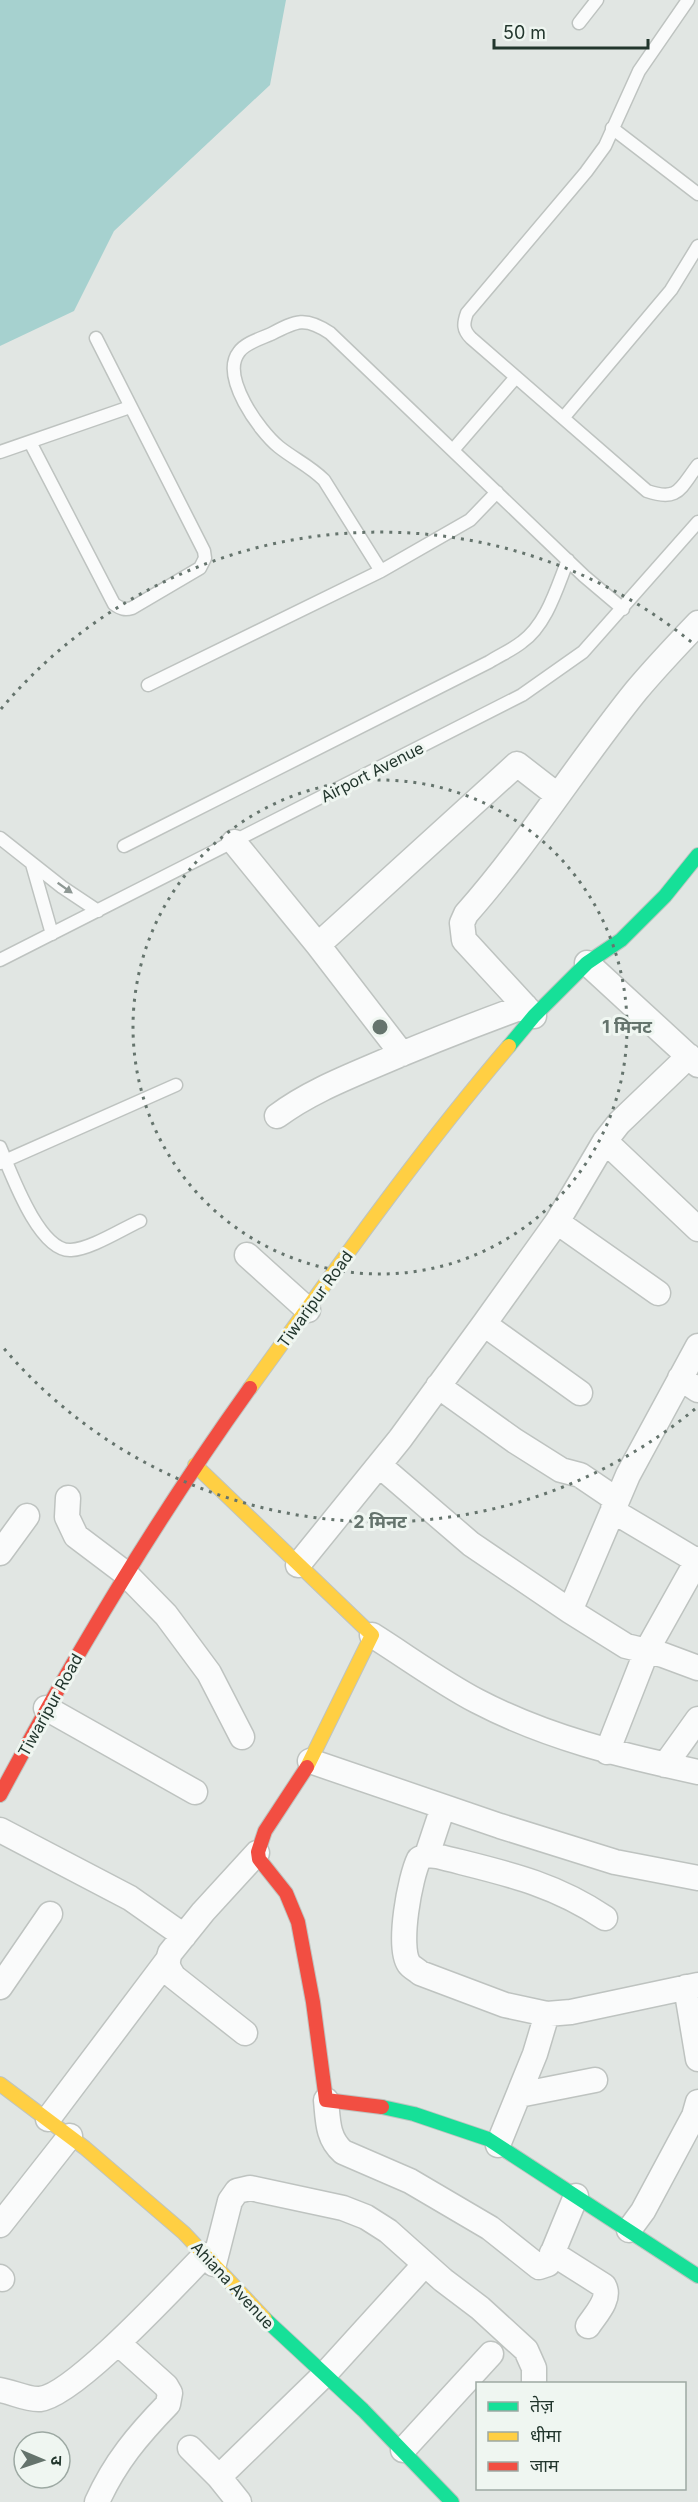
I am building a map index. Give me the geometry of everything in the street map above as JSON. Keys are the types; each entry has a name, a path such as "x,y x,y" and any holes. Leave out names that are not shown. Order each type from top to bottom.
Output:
{"street":[{"path":"277,1116 292,1105 332,1085 402,1054 530,1011 464,940 462,923 466,914 513,860 557,795 637,691 698,622"},
{"path":"318,945 517,764 557,795"},
{"path":"234,842 318,945 402,1054"},
{"name":"Tiwaripur Road","path":"0,1796 8,1759 46,1708 125,1573 195,1465 393,1190 530,1011 587,963 621,940 665,896 698,855"},
{"path":"298,1565 379,1465 484,1324 557,1221 619,1123 693,1060 587,963"},
{"path":"606,1141 698,1229"},
{"path":"557,1221 658,1293"},
{"path":"247,1256 308,1310"},
{"path":"484,1324 580,1393"},
{"path":"570,1611 628,1476 689,1384 698,1346"},
{"path":"438,1386 515,1441 565,1472 580,1475 614,1498 613,1511"},
{"path":"195,1465 372,1635 475,1700 530,1725 607,1752 698,1772"},
{"path":"379,1465 471,1544 570,1611 626,1646 647,1650 698,1668"},
{"path":"68,1498 67,1517 76,1536 125,1573 166,1615 189,1643 209,1673 242,1737"},
{"path":"607,1752 647,1650 698,1560 613,1511"},
{"path":"0,1553 27,1516"},
{"path":"372,1635 300,1783 258,1846 257,1853 292,1904 298,1922 313,2002 329,2133 335,2145 343,2152 410,2181 490,2228 539,2266 548,2264 576,2196"},
{"path":"46,1708 195,1792"},
{"path":"664,1765 698,1719"},
{"path":"310,1761 443,1807 615,1862 698,1878"},
{"path":"427,1855 443,1807"},
{"path":"0,1830 130,1898 184,1936"},
{"path":"48,2120 167,1961 170,1953 257,1853"},
{"path":"605,1918 564,1893 526,1879 427,1855 419,1859 415,1868 406,1903 408,1964 420,1973 505,2005 547,2014 571,2012 692,1986 698,2060"},
{"path":"0,1988 50,1914"},
{"path":"167,1961 168,1968 174,1977 245,2033"},
{"path":"498,2145 535,2054 547,2014"},
{"path":"519,2095 595,2080"},
{"name":"Ahiana Avenue","path":"0,2084 70,2136 184,2233 279,2333 325,2373 403,2450 443,2500"},
{"path":"326,2100 379,2106 414,2114 488,2139 698,2276"},
{"path":"629,2230 643,2211 677,2148 694,2116 698,2102"},
{"path":"0,2225 70,2136"},
{"path":"0,2390 32,2398 49,2397 64,2388 118,2343 209,2260 230,2201 237,2191 250,2188 343,2208 366,2217 388,2231 526,2350 534,2368 534,2381"},
{"path":"552,2253 603,2286 606,2291 606,2298 588,2326"},
{"path":"219,2476 325,2373 425,2264"},
{"path":"97,2502 104,2486 132,2442 168,2404 170,2398 166,2386 118,2343"},
{"path":"403,2450 491,2354"},
{"path":"190,2448 219,2476 239,2502"}],"lane":[{"path":"579,23 597,0"},
{"path":"688,0 639,71 605,146 586,172 467,313 464,323 465,332 647,491 660,495 672,495 681,490 698,465"},
{"path":"612,128 698,194"},
{"path":"564,417 671,290 698,246"},
{"path":"381,571 324,480 311,468 279,448 254,420 236,382 233,368 240,349 295,321 309,321 330,333 568,560 623,609"},
{"path":"30,442 114,604 125,610 132,608 200,568 205,558 204,551 96,338"},
{"path":"453,450 516,376"},
{"path":"0,452 130,408"},
{"path":"148,685 381,571 470,520 497,492"},
{"name":"Airport Avenue","path":"0,960 522,696 583,652 698,522"},
{"path":"124,846 489,662 523,642 549,606 568,560"},
{"path":"0,838 98,912"},
{"path":"32,864 52,934"},
{"path":"3,1161 176,1085"},
{"path":"0,1147 3,1161 37,1227 49,1241 62,1250 73,1251 140,1221"}],"water":[{"path":"0,0 286,0 270,85 114,231 74,311 0,346"}],"traffic: fast":[{"path":"509,1046 534,1016 587,963 621,940 665,896 698,855"},
{"path":"382,2107 414,2114 488,2139 698,2276"},
{"path":"265,2319 363,2410 452,2502"}],"traffic: slow":[{"path":"250,1388 408,1172 509,1046"},
{"path":"195,1465 372,1635 307,1767"},
{"path":"0,2084 85,2148 184,2233 265,2319"}],"traffic: jam":[{"path":"0,1795 118,1587 182,1487 250,1388"},
{"path":"307,1767 265,1831 258,1852 259,1859 286,1893 298,1922 313,2002 326,2100 382,2107"}]}
